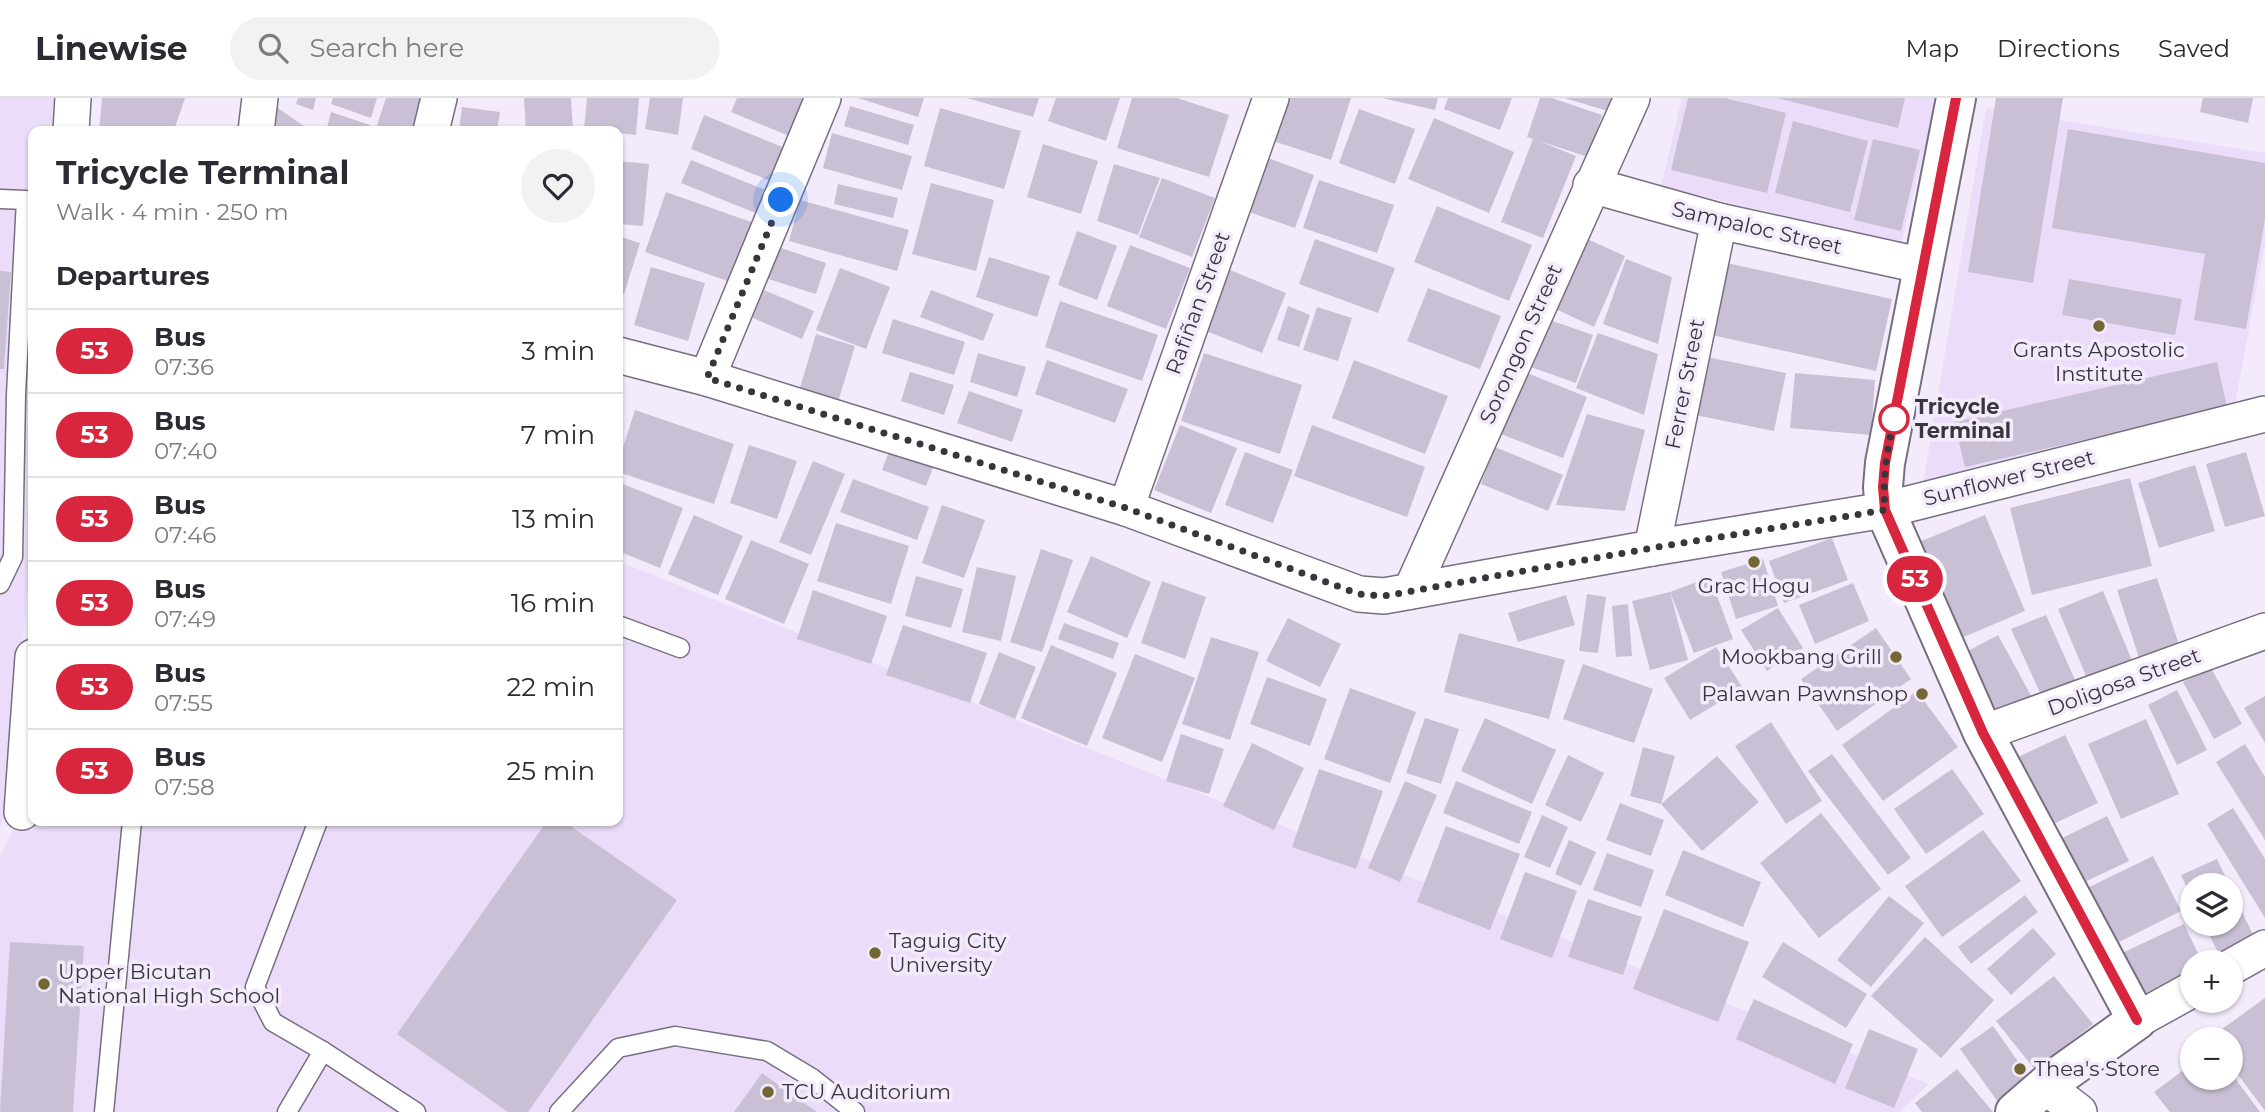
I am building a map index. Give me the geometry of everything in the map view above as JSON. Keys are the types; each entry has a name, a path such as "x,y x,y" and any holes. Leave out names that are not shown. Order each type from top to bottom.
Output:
{"street":[{"path":"71,126 74,98"},
{"path":"257,126 260,98"},
{"path":"432,126 439,98"},
{"path":"707,378 823,98"},
{"name":"Rafiñan Street","path":"1126,508 1271,98"},
{"name":"Sorongon Street","path":"1411,591 1632,98"},
{"path":"1956,98 1885,463 1885,510 1983,733 2137,1020"},
{"name":"Sampaloc Street","path":"1591,185 1719,221 1924,266"},
{"name":"Ferrer Street","path":"1652,548 1719,221"},
{"name":"Sunflower Street","path":"623,356 707,378 1126,508 1359,594 1384,596 1885,510 2265,414"},
{"name":"Doligosa Street","path":"1983,733 2265,631"},
{"path":"22,812 28,727"},
{"path":"2243,960 2265,948"},
{"path":"2015,1112 2045,1086 2137,1020 2180,996"},
{"path":"2045,1086 2079,1112"}],"lane":[{"path":"0,199 26,200 8,394 13,557 0,584"},
{"path":"623,627 680,648"},
{"path":"104,1112 132,826"},
{"path":"316,826 256,987 273,1022 416,1112"},
{"path":"559,1112 618,1048 675,1036 767,1051 812,1078 855,1112"},
{"path":"287,1112 323,1051"}],"shaded area":[{"path":"0,98 66,98 64,126 28,126 28,586 7,812 0,826"},
{"path":"1682,98 1937,98 1901,244 1661,186"},
{"name":"Grants Apostolic Institute","path":"1986,108 2265,153 2265,243 2234,410 1923,484"},
{"name":"Taguig City University","path":"623,563 1929,1084 1899,1112 0,1112 0,856 22,812 28,817 28,826 623,826"}],"building":[{"path":"102,98 185,98 175,126 99,126"},
{"path":"298,98 316,98 313,110 296,104"},
{"path":"333,98 377,98 371,118 331,104"},
{"path":"386,98 445,98 437,126 377,126"},
{"path":"524,98 571,98 573,126 526,126"},
{"path":"587,98 639,98 636,135 623,134 623,126 584,126"},
{"path":"650,98 683,98 678,135 645,129"},
{"path":"737,98 805,98 789,136 731,112"},
{"path":"858,98 924,98 918,117"},
{"path":"967,98 1039,98 1033,117"},
{"path":"1056,98 1120,98 1106,141 1048,121"},
{"path":"1132,98 1177,98 1229,115 1209,177 1117,148"},
{"path":"1284,98 1351,98 1331,160 1270,140"},
{"path":"1382,98 1438,98 1435,110"},
{"path":"1448,98 1512,98 1500,130 1444,109"},
{"path":"1540,98 1552,98 1602,115 1588,157 1539,141 1576,156 1543,238 1501,222 1533,139 1527,137"},
{"path":"1564,98 1619,98 1615,113"},
{"path":"1688,98 1725,98 1786,113 1767,193 1671,170"},
{"path":"1777,98 1905,98 1898,128"},
{"path":"1996,98 2063,98 2033,283 1968,272"},
{"path":"2203,98 2253,98 2248,123 2200,112"},
{"path":"275,106 304,126 271,126"},
{"path":"850,106 914,125 908,145 844,126"},
{"path":"462,107 500,112 498,126 460,126"},
{"path":"940,108 1021,131 1004,189 924,166"},
{"path":"1359,109 1415,129 1395,184 1339,163"},
{"path":"331,112 370,125 370,126 327,126"},
{"path":"704,115 785,148 771,181 691,149"},
{"path":"1434,118 1514,152 1489,213 1408,179"},
{"path":"1793,121 1868,141 1850,212 1775,193"},
{"path":"2068,129 2265,163 2265,220 2246,329 2194,320 2205,254 2052,228"},
{"path":"832,133 912,156 902,190 823,168"},
{"path":"1873,139 1920,150 1901,231 1854,220"},
{"path":"1043,144 1098,161 1081,214 1027,197"},
{"path":"1265,157 1314,175 1295,228 1246,211"},
{"path":"691,160 768,191 758,214 681,183"},
{"path":"623,161 649,164 643,226 623,224"},
{"path":"1114,164 1160,178 1138,235 1097,221"},
{"path":"1162,178 1215,198 1192,257 1139,237"},
{"path":"1319,180 1394,205 1377,253 1303,228"},
{"path":"931,183 994,200 976,271 912,254"},
{"path":"838,184 898,198 893,218 834,204"},
{"path":"666,192 754,223 733,283 645,252"},
{"path":"800,200 909,230 897,271 789,241"},
{"path":"1437,206 1532,245 1509,301 1414,262"},
{"path":"1077,231 1117,246 1097,300 1058,285"},
{"path":"1576,234 1625,256 1594,327 1545,304"},
{"path":"623,238 640,243 623,294"},
{"path":"1315,239 1395,268 1378,313 1299,284"},
{"path":"1130,245 1190,268 1166,329 1107,306"},
{"path":"775,246 826,263 816,294 765,278"},
{"path":"989,257 1050,276 1037,317 976,297"},
{"path":"1626,259 1672,277 1658,344 1603,324"},
{"path":"1722,262 1892,299 1876,371 1707,334"},
{"path":"651,267 705,283 688,341 634,325"},
{"path":"840,268 890,287 866,349 816,330"},
{"path":"1230,270 1286,293 1262,353 1206,331"},
{"path":"0,271 11,272 4,369 0,369"},
{"path":"2069,279 2182,299 2175,335 2062,315"},
{"path":"759,288 814,311 802,339 748,316"},
{"path":"1428,288 1501,316 1480,369 1407,341"},
{"path":"931,290 994,314 983,341 920,317"},
{"path":"1060,301 1158,335 1142,381 1045,347"},
{"path":"1288,306 1310,315 1299,347 1277,340"},
{"path":"1317,307 1352,318 1338,361 1303,350"},
{"path":"1541,317 1593,335 1576,383 1525,365"},
{"path":"893,319 965,342 954,375 882,353"},
{"path":"1598,333 1658,354 1644,415 1576,388"},
{"path":"816,334 855,346 838,402 799,391"},
{"path":"978,353 1026,367 1017,397 970,382"},
{"path":"1204,353 1302,385 1280,454 1181,421"},
{"path":"1702,356 1786,373 1774,431 1690,414"},
{"path":"1047,360 1128,389 1115,423 1035,394"},
{"path":"1354,360 1448,396 1425,454 1332,418"},
{"path":"2217,362 2227,407 1965,467 1954,422"},
{"path":"1522,371 1587,397 1563,458 1498,433"},
{"path":"910,372 954,385 944,415 901,401"},
{"path":"1795,373 1875,380 1871,435 1790,428"},
{"path":"969,391 1023,410 1012,442 957,423"},
{"path":"635,410 734,444 714,504 623,474 623,447"},
{"path":"1587,414 1645,430 1625,511 1556,505"},
{"path":"1180,425 1237,448 1211,513 1154,490"},
{"path":"1312,425 1425,467 1407,517 1294,476"},
{"path":"893,441 937,457 926,486 882,470"},
{"path":"749,445 797,461 777,519 730,503"},
{"path":"1495,447 1563,475 1548,511 1481,484"},
{"path":"1245,452 1293,470 1273,523 1225,505"},
{"path":"2246,452 2265,516 2225,527 2206,464"},
{"path":"813,461 845,474 811,555 779,542"},
{"path":"2195,465 2215,531 2159,548 2138,483"},
{"path":"2130,478 2152,566 2032,595 2010,508"},
{"path":"853,479 929,507 917,540 840,512"},
{"path":"623,484 683,508 660,568 623,553"},
{"path":"942,505 985,520 964,578 922,563"},
{"path":"694,515 743,536 718,595 668,574"},
{"path":"1985,515 2025,611 1947,644 1907,547"},
{"path":"836,523 909,546 891,604 817,581"},
{"path":"1832,538 1848,580 1784,603 1769,561"},
{"path":"751,540 809,564 784,624 725,599"},
{"path":"1041,549 1073,560 1042,652 1010,642"},
{"path":"1091,556 1151,582 1127,638 1067,612"},
{"path":"1763,559 1778,606 1736,619 1721,572"},
{"path":"977,567 1016,576 1001,641 962,632"},
{"path":"916,576 963,589 951,628 905,616"},
{"path":"1710,577 1733,639 1694,653 1670,592"},
{"path":"2157,578 2182,654 2142,667 2117,590"},
{"path":"1162,581 1206,597 1185,659 1141,643"},
{"path":"1853,583 1869,621 1815,644 1799,605"},
{"path":"813,590 887,616 871,664 797,639"},
{"path":"2103,591 2136,670 2091,688 2058,609"},
{"path":"1670,592 1688,660 1650,670 1632,601"},
{"path":"1587,594 1606,597 1598,653 1579,651"},
{"path":"1566,595 1575,625 1518,642 1508,613"},
{"path":"1628,604 1632,656 1616,657 1612,606"},
{"path":"1778,608 1803,648 1767,671 1741,630"},
{"path":"2046,615 2076,682 2042,697 2011,629"},
{"path":"1288,618 1341,644 1320,687 1266,661"},
{"path":"1064,623 1119,643 1113,659 1058,639"},
{"path":"903,625 987,653 970,703 886,675"},
{"path":"1876,628 1911,679 1837,731 1801,679"},
{"path":"1459,633 1565,660 1549,719 1444,692"},
{"path":"1998,635 2034,701 1989,725 1953,659"},
{"path":"1211,637 1259,652 1230,740 1182,724"},
{"path":"1051,645 1117,673 1087,746 1021,718"},
{"path":"1716,647 1743,688 1690,720 1664,678"},
{"path":"999,652 1036,667 1015,719 979,704"},
{"path":"1135,654 1195,678 1162,762 1102,738"},
{"path":"1583,664 1653,689 1634,743 1563,719"},
{"path":"2211,668 2242,724 2214,739 2183,682"},
{"path":"1267,677 1327,699 1310,746 1250,724"},
{"path":"1350,688 1416,712 1390,783 1324,759"},
{"path":"2177,690 2207,750 2177,765 2148,705"},
{"path":"1917,691 1958,747 1883,801 1842,745"},
{"path":"2265,696 2265,743 2244,708"},
{"path":"1425,718 1459,729 1441,784 1406,773"},
{"path":"1485,718 1556,750 1532,804 1461,771"},
{"path":"2146,719 2179,794 2121,819 2088,744"},
{"path":"1771,722 1822,801 1786,824 1735,746"},
{"path":"1181,734 1224,749 1209,794 1166,781"},
{"path":"2065,735 2098,803 2047,827 2014,759"},
{"path":"1252,743 1304,768 1274,830 1223,806"},
{"path":"2245,744 2265,777 2265,840 2216,762"},
{"path":"1643,747 1675,756 1661,804 1630,796"},
{"path":"1832,754 1911,858 1888,875 1808,771"},
{"path":"1568,755 1604,773 1581,822 1545,805"},
{"path":"1717,756 1759,802 1702,851 1661,804"},
{"path":"1319,769 1383,791 1356,869 1292,847"},
{"path":"1952,769 1984,814 1926,854 1894,809"},
{"path":"1405,781 1437,795 1400,882 1368,868"},
{"path":"1456,781 1532,812 1519,844 1443,813"},
{"path":"1620,803 1664,820 1651,856 1606,840"},
{"path":"2233,808 2265,859 2265,918 2243,882 2243,873 2237,873 2207,824"},
{"path":"1821,813 1881,889 1819,938 1760,863"},
{"path":"1542,815 1568,827 1550,868 1524,857"},
{"path":"2107,816 2129,861 2074,887 2052,843"},
{"path":"543,826 570,826 677,900 528,1112 508,1112 397,1034"},
{"path":"1446,826 1520,854 1490,930 1417,902"},
{"path":"1983,830 2021,881 1942,937 1905,886"},
{"path":"1569,840 1596,852 1581,886 1555,874"},
{"path":"1683,850 1761,882 1743,927 1665,895"},
{"path":"1607,853 1654,870 1641,907 1593,890"},
{"path":"2153,856 2180,912 2105,949 2077,893"},
{"path":"2217,859 2224,873 2186,873"},
{"path":"1525,872 1577,891 1552,958 1500,939"},
{"path":"2025,895 2038,912 1971,964 1958,947"},
{"path":"1889,896 1924,923 1871,987 1837,960"},
{"path":"1588,899 1642,917 1623,975 1568,957"},
{"path":"1664,909 1749,942 1718,1022 1633,989"},
{"path":"2243,914 2257,943 2243,950 2217,950 2210,936 2243,936"},
{"path":"2180,926 2180,936 2190,936 2196,950 2180,950 2180,996 2137,1017 2109,959"},
{"path":"2033,928 2056,954 2011,995 1987,969"},
{"path":"1925,937 1994,1000 1941,1058 1871,996"},
{"path":"10,942 84,946 73,1112 0,1112"},
{"path":"1783,942 1867,994 1846,1028 1762,977"},
{"path":"2054,976 2093,1024 2035,1070 1996,1021"},
{"path":"2265,998 2265,1111 2243,1081 2243,1027 2225,1027"},
{"path":"1754,999 1853,1044 1835,1084 1736,1039"},
{"path":"1993,1026 2031,1080 1998,1102 1960,1049"},
{"path":"1869,1029 1918,1049 1894,1108 1845,1088"},
{"path":"1957,1069 1993,1112 1922,1112 1915,1103"},
{"name":"TCU Auditorium","path":"762,1073 817,1112 734,1112"},
{"path":"2180,1073 2180,1090 2243,1089 2260,1112 2170,1112 2154,1092"}],"bus line":[{"name":"53","path":"1956,98 1885,463 1885,510 1983,733 2137,1020"}],"place":[{"name":"Grants Apostolic Institute","path":"2099,326"},
{"name":"Tricycle Terminal","path":"1894,419"},
{"name":"Grac Hogu","path":"1754,562"},
{"name":"Mookbang Grill","path":"1896,657"},
{"name":"Palawan Pawnshop","path":"1922,694"},
{"name":"Taguig City University","path":"875,953"},
{"name":"Upper Bicutan National High School","path":"44,984"},
{"name":"Thea's Store","path":"2020,1069"},
{"name":"TCU Auditorium","path":"768,1092"}],"route":[{"path":"781,200 707,378 1126,508 1359,594 1384,596 1885,510 1885,463 1895,414 1894,419"}]}
